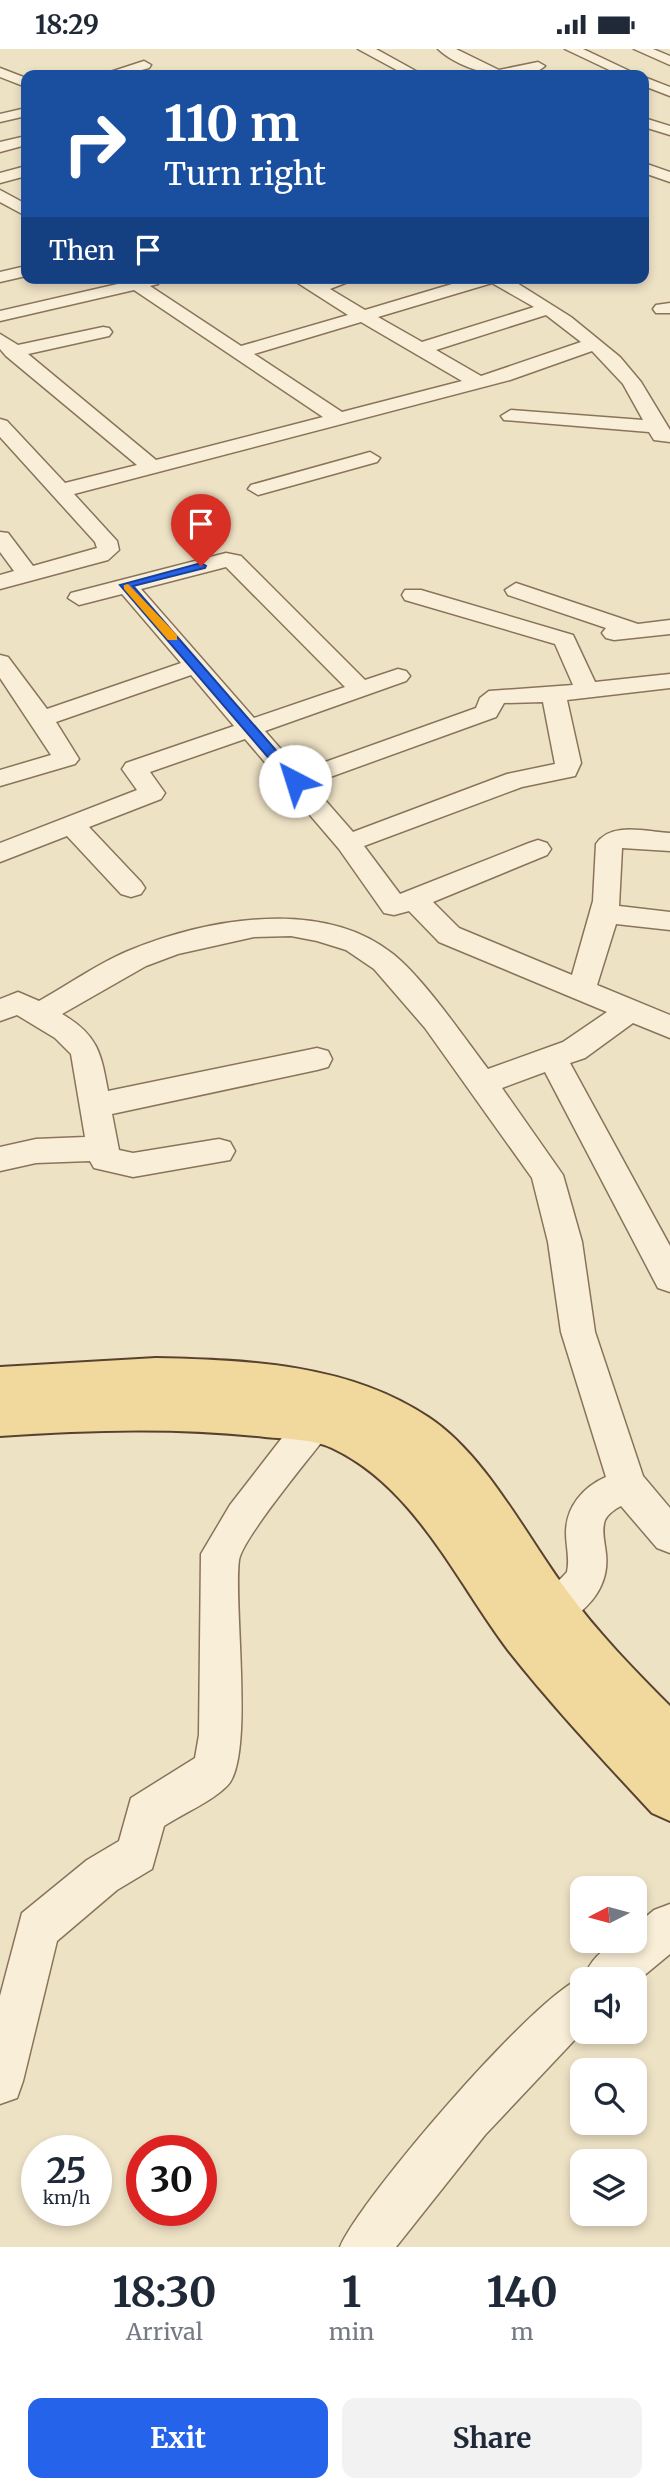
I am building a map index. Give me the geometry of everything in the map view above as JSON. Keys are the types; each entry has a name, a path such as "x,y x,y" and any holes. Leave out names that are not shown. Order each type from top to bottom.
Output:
{"main road":[{"path":"3,1388 121,1378 203,1379 321,1389 358,1400 387,1413 436,1450 552,1610 670,1742"},
{"path":"3,1388 69,1412 167,1411 235,1414 315,1423 370,1445 398,1467 420,1491 526,1634 670,1795"}],"street":[{"path":"365,49 406,70"},
{"path":"445,49 487,70"},
{"path":"572,49 620,70"},
{"path":"641,49 670,61"},
{"path":"126,70 144,65"},
{"path":"520,70 538,66"},
{"path":"0,72 21,82"},
{"path":"649,83 670,92"},
{"path":"0,90 21,85"},
{"path":"0,118 21,115"},
{"path":"649,124 670,131"},
{"path":"0,147 21,142"},
{"path":"649,170 670,177"},
{"path":"0,177 21,172"},
{"path":"0,195 21,206"},
{"path":"0,277 21,272"},
{"path":"0,316 121,284"},
{"path":"137,284 336,417"},
{"path":"308,284 478,382"},
{"path":"315,288 329,284"},
{"path":"240,352 472,284"},
{"path":"503,284 547,309 593,344 626,375 663,432"},
{"path":"419,349 547,309"},
{"path":"8,353 103,332"},
{"path":"60,491 478,382 593,344"},
{"path":"8,353 151,466"},
{"path":"511,417 663,432"},
{"path":"0,425 106,541 108,550 100,555 0,583"},
{"path":"276,433 320,472"},
{"path":"258,489 370,458"},
{"path":"0,538 28,574"},
{"path":"79,598 226,559 233,561 361,689"},
{"path":"126,585 198,665 348,843 394,905 538,849"},
{"path":"516,590 634,630"},
{"path":"414,595 565,640 670,627"},
{"path":"565,640 587,691"},
{"path":"0,662 42,719 66,759 0,778"},
{"path":"42,719 198,665"},
{"path":"0,853 152,793 135,769 398,677"},
{"path":"295,781 487,712 489,703 498,696 554,694 670,681"},
{"path":"348,843 516,780 566,770 568,763 554,694"},
{"path":"72,825 131,888"},
{"path":"580,991 602,931 611,840 670,842"},
{"path":"414,899 449,935 628,1012 670,1027"},
{"path":"605,914 670,921"},
{"path":"13,1006 173,946 254,928 291,927 356,943 384,962 435,1021 547,1175 565,1242 578,1332 627,1485 670,1536"},
{"path":"13,1006 79,1041 86,1053 105,1159 133,1165 219,1151"},
{"path":"482,1083 574,1050 628,1012"},
{"path":"94,1106 317,1059"},
{"path":"553,1059 670,1278"},
{"path":"0,1159 50,1149 101,1148"},
{"path":"0,2081 11,2046 38,1929 102,1875 137,1854 146,1813 214,1769 220,1735 220,1554 243,1517 315,1423"},
{"path":"552,1610 579,1593 585,1583 589,1512 602,1497 627,1485"},
{"path":"620,1967 670,1927"},
{"path":"365,2247 481,2100 532,2045 570,2011"}],"slow traffic":[{"path":"128,587 172,637"}],"route":[{"path":"201,566 126,585 198,665 295,781"}]}
